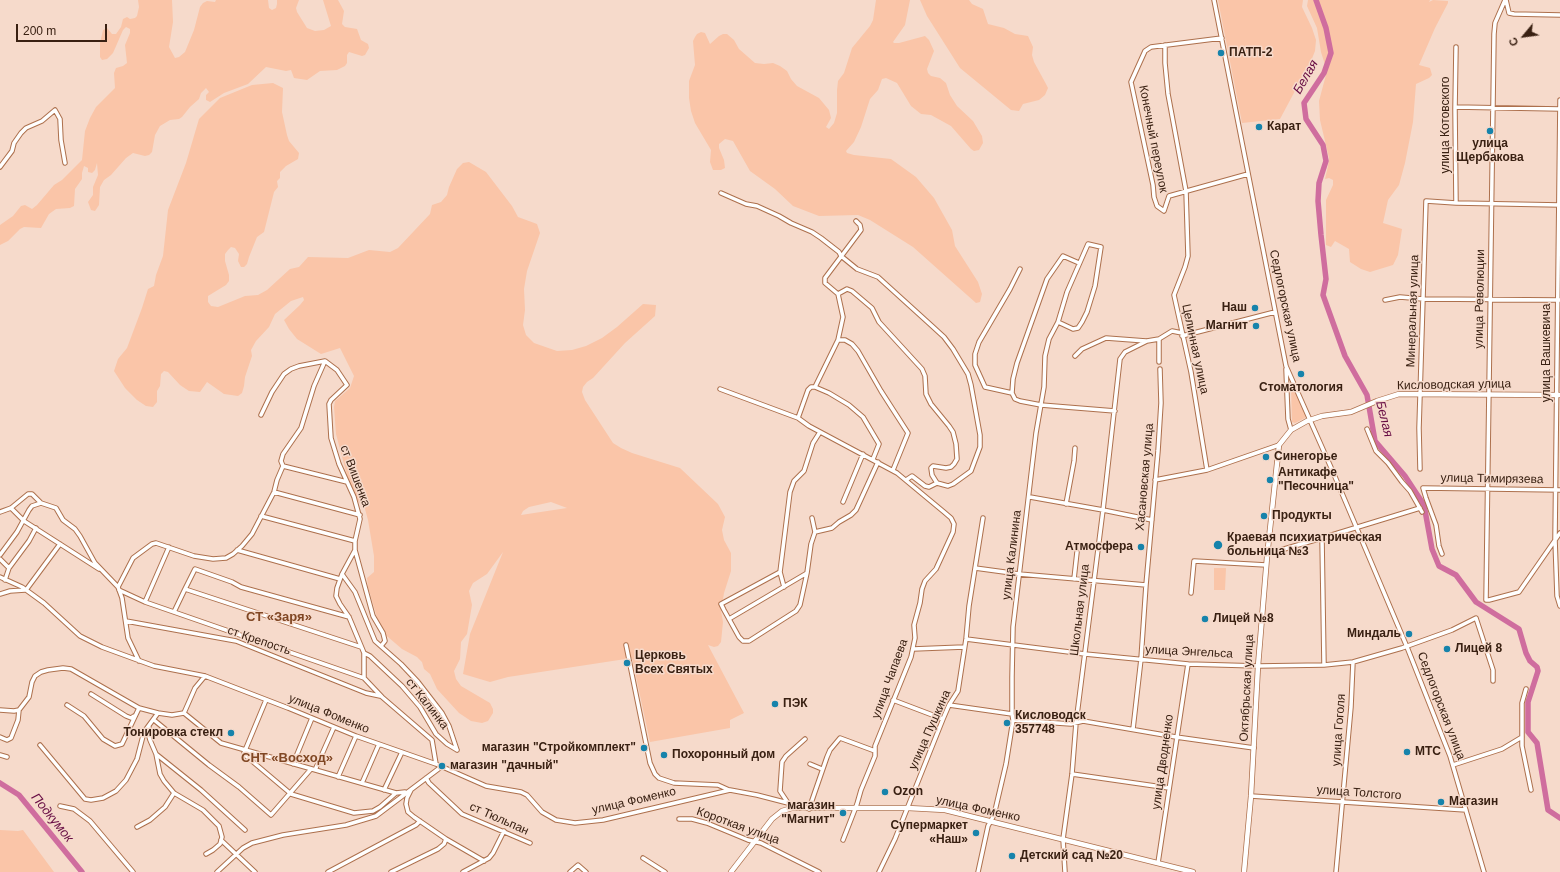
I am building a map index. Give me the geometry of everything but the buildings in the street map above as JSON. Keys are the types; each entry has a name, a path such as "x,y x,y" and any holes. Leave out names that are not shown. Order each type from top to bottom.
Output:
{"main road":[{"name":"Кисловодская улица","path":"1291,430 1310,419 1351,412 1399,394 1558,395"},
{"path":"1279,445 1291,430"},
{"name":"Октябрьская улица","path":"1244,872 1251,796 1258,666 1266,565 1279,445"},
{"path":"732,872 776,815 782,811 792,808"},
{"name":"улица Фоменко","path":"792,808 908,808 945,810 1158,863 1175,870 1193,872"}],"street":[{"name":"Седлогорская улица","path":"1214,0 1286,366 1407,646 1453,765 1484,872"},
{"path":"1506,0 1509,13 1560,15"},
{"name":"улица Революции","path":"1506,0 1495,23 1491,299 1488,394 1486,600 1519,592 1556,539"},
{"name":"Конечный переулок","path":"1222,38 1151,47 1145,51 1131,82 1155,203 1164,211 1169,196 1248,174"},
{"name":"Целинная улица","path":"1165,45 1168,94 1186,191 1188,256 1174,295 1191,372 1207,470"},
{"name":"улица Котовского","path":"1456,47 1456,203"},
{"name":"улица Вашкевича","path":"1560,100 1558,490 1556,539 1557,596 1560,606"},
{"path":"1455,107 1560,109"},
{"path":"0,167 12,151 14,143 21,133 26,128 42,121 55,110 60,119 64,164"},
{"path":"721,193 746,204 757,206 812,232 839,252 841,256 856,269 878,277 944,337 953,349 968,374 971,384 980,435 980,447 971,471 953,484 948,486 937,483 929,487 925,486 912,476 906,480"},
{"name":"Минеральная улица","path":"1420,469 1419,428 1426,201 1456,203"},
{"path":"1456,203 1560,205"},
{"path":"815,387 838,340 843,317 838,294 825,283 824,280 861,230 860,225 856,221"},
{"name":"улица Калинина","path":"978,872 988,826 994,814 1006,764 1013,720 1012,645 1019,574 1044,387 1045,356 1049,339 1058,322 1067,292 1088,244 1101,247 1096,280 1087,312 1078,328 1073,329 1058,322"},
{"path":"1079,263 1062,256 1047,279 1017,363 1013,379 1012,393 1015,399 1041,405 1115,410"},
{"path":"1012,393 985,387 975,365 976,349 1020,269"},
{"path":"838,294 847,289 852,291 872,308 879,322 922,369 925,376 926,394 931,404 953,432 956,444 957,459 951,467 946,468 933,466 931,468 930,471 937,483"},
{"path":"1385,300 1400,298 1559,300"},
{"path":"1076,356 1082,349 1106,338 1147,341 1159,339 1172,331 1182,334 1275,312"},
{"path":"1159,339 1159,362"},
{"path":"838,340 845,340 852,344 858,351 908,433 893,470"},
{"name":"Школьная улица","path":"1065,872 1063,839 1072,774 1076,723 1103,510 1120,359 1125,352 1147,341"},
{"path":"261,415 272,392 284,374 299,366 326,361"},
{"path":"139,661 128,638 119,588 133,558 146,547 156,543 194,556 213,559 226,558 237,550 252,534 274,492 283,466 281,460 283,454 301,428 314,386 326,361"},
{"name":"ст Вишенка","path":"326,361 337,370 347,386 331,400 329,404 333,447 360,515 355,541 356,550"},
{"path":"1286,366 1288,419 1291,430"},
{"name":"Хасановская улица","path":"1133,729 1141,660 1161,403 1160,369"},
{"path":"968,374 977,371"},
{"path":"798,418 808,390 811,387 815,387 829,393 849,405 863,417 879,444 873,459"},
{"name":"улица Чапаева","path":"720,388 798,418 820,432 893,470 951,518 954,524 953,532 936,570 925,581 922,589 914,625 915,638 913,649 875,746 875,756 843,840"},
{"path":"1267,554 1421,510 1410,491 1388,463 1376,451 1367,430"},
{"path":"784,587 780,572 792,487 794,481 804,471 813,443 820,432"},
{"path":"1155,480 1207,470 1279,445"},
{"path":"1066,504 1075,448"},
{"path":"843,502 863,454"},
{"path":"816,532 832,528 856,510 878,462"},
{"path":"283,466 347,482"},
{"name":"улица Тимирязева","path":"1442,554 1439,546 1436,525 1423,488 1558,490"},
{"path":"274,492 360,515"},
{"path":"0,512 11,508 28,494 32,494 41,503 56,508 63,520 75,529 95,563 119,588 145,602 364,678 432,740 436,764"},
{"path":"1030,498 1152,520"},
{"path":"0,555 24,521 32,506 41,503"},
{"path":"11,508 24,521 103,572"},
{"path":"261,516 355,541"},
{"path":"780,572 721,604 739,637 743,641 749,640 796,611 800,605 807,573 811,544 816,532 812,518"},
{"name":"улица Пушкина","path":"879,872 908,808 949,705 958,691 966,640 968,606 983,518"},
{"path":"5,580 9,568 28,542 36,528"},
{"path":"1556,539 1560,533"},
{"path":"1322,538 1324,665"},
{"path":"0,594 10,591 26,590 60,544"},
{"path":"145,602 169,548"},
{"path":"237,550 340,579"},
{"path":"342,574 354,592 371,636 381,646 385,641 383,633 373,616 356,550"},
{"path":"356,550 342,574 336,596 350,617 364,653 364,678"},
{"path":"1074,579 1077,552"},
{"path":"0,559 9,568"},
{"path":"1191,593 1194,561 1266,565"},
{"path":"975,568 1019,574 1146,585"},
{"path":"174,612 194,569 232,582 241,587 350,617"},
{"path":"729,618 807,573"},
{"name":"улица Фоменко","path":"0,578 26,590 44,603 80,636 102,647 154,666 205,676 356,736 436,764 486,786 527,795 542,812 556,820 563,822 575,823 603,820 730,790 788,803"},
{"path":"185,589 361,647"},
{"name":"улица Энгельса","path":"966,640 1188,664 1258,666 1324,665 1353,662 1407,646 1452,630 1476,618 1493,670 1493,681"},
{"name":"ст Крепость","path":"126,621 236,641 366,693 382,696"},
{"path":"626,645 650,763 655,774 659,778 674,783 718,785 730,790"},
{"name":"ст Калинка","path":"364,653 370,656 402,686 420,707 436,734 447,744 457,750 449,726 442,714 418,682 381,646"},
{"path":"913,649 964,647"},
{"name":"улица Гоголя","path":"1336,872 1351,707 1353,662"},
{"name":"улица Дводненко","path":"1158,863 1188,664"},
{"path":"0,737 7,740 11,738 18,720 19,710 29,697 32,682 35,676 48,670 63,668 71,669 139,708 172,715 184,713 221,743 396,793 403,793 412,789"},
{"path":"184,713 195,688 205,676"},
{"path":"1526,689 1522,703 1522,746 1530,790"},
{"path":"91,694 126,716 131,718 134,716"},
{"path":"266,700 245,750 246,756 291,794 354,813 373,811 396,793"},
{"path":"893,700 943,719"},
{"path":"949,705 1012,714"},
{"path":"67,706 84,716 103,738 115,746 122,744 139,708"},
{"path":"0,710 19,710"},
{"path":"40,745 85,798 97,799 110,795 126,780 136,759 144,732 150,726 158,713"},
{"path":"293,764 312,718"},
{"path":"154,720 209,765 239,787 271,815 313,770 334,727"},
{"path":"1013,720 1051,723 1076,723 1083,721 1176,737 1254,748"},
{"path":"150,726 148,733 156,754 160,774 164,781 174,793 207,813 219,826 222,837 220,844 206,854"},
{"path":"338,777 356,736"},
{"path":"1453,765 1502,749 1522,737"},
{"path":"809,809 830,750 840,738 875,751"},
{"path":"792,808 780,790 782,762 786,756 805,739"},
{"path":"362,783 379,744"},
{"path":"384,790 402,752"},
{"path":"156,754 201,790 245,830"},
{"path":"0,755 7,757"},
{"path":"810,764 822,769"},
{"path":"217,872 223,870 243,848 260,840 368,820 376,816 441,767"},
{"path":"1072,774 1169,788"},
{"name":"ст Тюльпан","path":"426,778 429,783 460,812 530,843"},
{"path":"412,789 407,798 406,804 408,812 446,839 466,849 484,861"},
{"path":"137,827 150,820 165,807 174,793"},
{"name":"улица Толстого","path":"1251,796 1466,810"},
{"path":"60,806 74,809 90,821 133,872"},
{"name":"Короткая улица","path":"679,820 692,818 755,841 810,870 819,872"},
{"path":"328,872 416,825 420,821"},
{"path":"463,872 484,861 493,853 504,831"},
{"path":"391,872 438,849 444,844 446,839"},
{"path":"221,840 238,854 255,872"},
{"path":"643,858 665,872"},
{"path":"570,872 578,865 586,872"}],"shaded area":[{"path":"138,0 172,0 173,22 169,47 175,58 179,57 185,52 194,30 200,7 207,1 215,2 216,0 268,0 269,8 272,10 276,8 277,0 299,0 296,8 297,12 307,28 315,31 324,30 331,26 323,0 338,0 344,11 342,24 345,27 357,29 361,40 368,44 369,48 365,55 362,56 349,52 345,66 337,70 320,71 307,80 294,78 291,70 286,71 266,67 248,84 224,93 210,102 206,100 206,95 209,92 206,88 201,93 199,99 182,117 179,119 170,120 160,126 155,135 152,152 149,155 145,156 133,153 104,180 100,187 99,205 95,211 91,210 88,202 93,195 93,187 98,175 97,163 95,170 92,173 88,172 88,168 84,166 82,179 75,189 74,206 70,208 56,209 49,214 41,228 24,227 8,241 0,245 0,225 13,216 21,206 25,205 32,209 54,185 62,180 82,160 85,131 90,118 96,107 115,88 114,73 116,68 127,63 125,45 130,29 126,27 123,30 113,53 107,59 102,60 100,57 100,43 103,30 107,28 112,34 116,34 121,27 123,19 127,17 130,19 135,18 139,7"},
{"path":"876,0 910,0 905,25 893,42 899,43 925,36 929,40 934,51 927,69 928,73 931,76 940,78 946,83 950,95 957,106 973,121 982,136 983,143 979,150 974,151 971,149 951,126 931,115 921,114 911,106 897,83 886,78 882,79 878,90 870,99 861,127 854,142 846,151 847,153 854,155 891,159 916,177 934,198 952,230 955,246 978,282 982,294 980,302 976,303 913,247 870,220 858,215 819,216 793,206 775,189 750,171 733,141 725,139 719,144 725,168 721,170 713,170 710,162 711,150 695,123 689,98 689,81 695,65 693,41 697,34 701,32 705,33 710,44 719,36 727,34 734,40 739,49 755,63 773,63 787,71 797,86 819,98 829,110 831,118 826,127 829,129 834,123 837,113 838,81 844,73 852,48 873,20"},
{"path":"920,0 969,0 972,4 983,9 988,24 1004,28 1015,34 1028,36 1033,47 1032,55 1034,62 1048,88 1045,95 1039,100 1023,104 1019,111 1011,110 960,68 927,16"},
{"path":"1218,0 1303,0 1302,7 1316,40 1315,51 1280,119 1242,123"},
{"path":"1308,0 1448,1 1419,65 1430,68 1432,75 1416,84 1413,122 1405,163 1399,185 1388,200 1383,223 1402,229 1398,255 1393,265 1370,272 1361,269 1350,262 1349,249 1335,241 1331,247 1326,245 1326,200 1333,185 1333,180 1329,178 1325,179 1329,158 1320,120 1319,101 1327,71 1321,52 1317,28 1307,6"},
{"path":"273,83 283,88 282,112 289,141 299,153 298,159 286,166 280,172 280,178 277,181 278,187 274,192 264,232 257,237 247,264 244,267 241,267 238,261 239,254 235,248 231,247 225,254 229,281 226,285 208,296 208,302 211,306 218,307 245,296 258,295 267,290 290,269 299,267 308,257 348,258 369,250 390,252 398,248 430,214 432,205 441,202 447,195 457,169 463,163 469,162 486,172 512,206 518,217 537,224 540,233 527,271 524,289 525,310 523,325 526,335 534,343 557,351 572,350 586,346 602,338 617,327 643,304 656,305 655,316 625,343 593,378 587,382 583,387 582,392 585,400 613,443 632,453 680,468 718,504 725,517 722,530 724,540 731,553 731,571 724,593 721,611 723,622 721,642 718,646 714,647 708,645 744,713 730,720 730,728 650,742 632,658 508,677 490,682 463,674 470,634 503,552 487,574 473,583 469,591 472,605 467,634 461,642 460,659 454,671 456,679 461,686 490,703 493,713 488,721 482,723 471,721 459,713 437,689 430,674 424,669 422,662 417,657 402,649 381,631 368,587 367,578 374,572 374,556 368,520 365,509 358,501 348,479 336,434 335,401 350,388 354,376 340,348 321,354 297,339 289,329 284,320 300,305 304,300 303,297 291,301 275,314 269,327 256,341 251,350 252,356 245,377 242,393 238,396 224,394 207,382 200,392 189,391 180,385 168,372 164,371 161,374 160,386 157,391 157,402 153,407 146,406 137,400 125,388 114,371 118,359 127,348 148,289 154,286 156,275 163,256 168,210 186,163 199,119 220,98 252,85","holes":["551,502 567,508 521,515 523,511 529,507"]},
{"path":"1291,388 1294,389 1306,416 1295,423 1292,422"},
{"path":"1214,568 1226,568 1225,590 1214,590"},
{"path":"0,830 23,830 54,872 0,872"}],"waterway":[{"name":"Белая","path":"1316,0 1326,28 1331,53 1324,73 1304,103 1306,119 1323,145 1326,161 1319,183 1318,201 1326,279 1323,295 1345,356 1367,395 1375,441 1405,476 1424,505 1432,549 1439,566 1456,575 1476,602 1519,629 1526,653 1530,661 1537,667 1538,671 1528,702 1528,732 1537,743 1548,810 1560,818"},
{"name":"Подкумок","path":"0,783 19,795 82,872"}],"place":[{"name":"ПАТП-2","path":"1221,53"},
{"name":"Карат","path":"1259,127"},
{"name":"улица Щербакова","path":"1490,131"},
{"name":"Наш","path":"1255,308"},
{"name":"Магнит","path":"1256,326"},
{"name":"Стоматология","path":"1301,374"},
{"name":"Синегорье","path":"1266,457"},
{"name":"Антикафе \"Песочница\"","path":"1270,480"},
{"name":"Продукты","path":"1264,516"},
{"name":"Краевая психиатрическая больница №3","path":"1218,545"},
{"name":"Атмосфера","path":"1141,547"},
{"name":"Лицей №8","path":"1205,619"},
{"name":"Миндаль","path":"1409,634"},
{"name":"Лицей 8","path":"1447,649"},
{"name":"Церковь Всех Святых","path":"627,663"},
{"name":"ПЭК","path":"775,704"},
{"name":"Кисловодск 357748","path":"1007,723"},
{"name":"Тонировка стекл","path":"231,733"},
{"name":"магазин \"Стройкомплект\"","path":"644,748"},
{"name":"МТС","path":"1407,752"},
{"name":"Похоронный дом","path":"664,755"},
{"name":"магазин \"дачный\"","path":"442,766"},
{"name":"Ozon","path":"885,792"},
{"name":"Магазин","path":"1441,802"},
{"name":"магазин \"Магнит\"","path":"843,813"},
{"name":"Супермаркет «Наш»","path":"976,833"},
{"name":"Детский сад №20","path":"1012,856"}],"district":[{"name":"СТ «Заря»","path":"279,617"},
{"name":"СНТ «Восход»","path":"287,758"}]}
